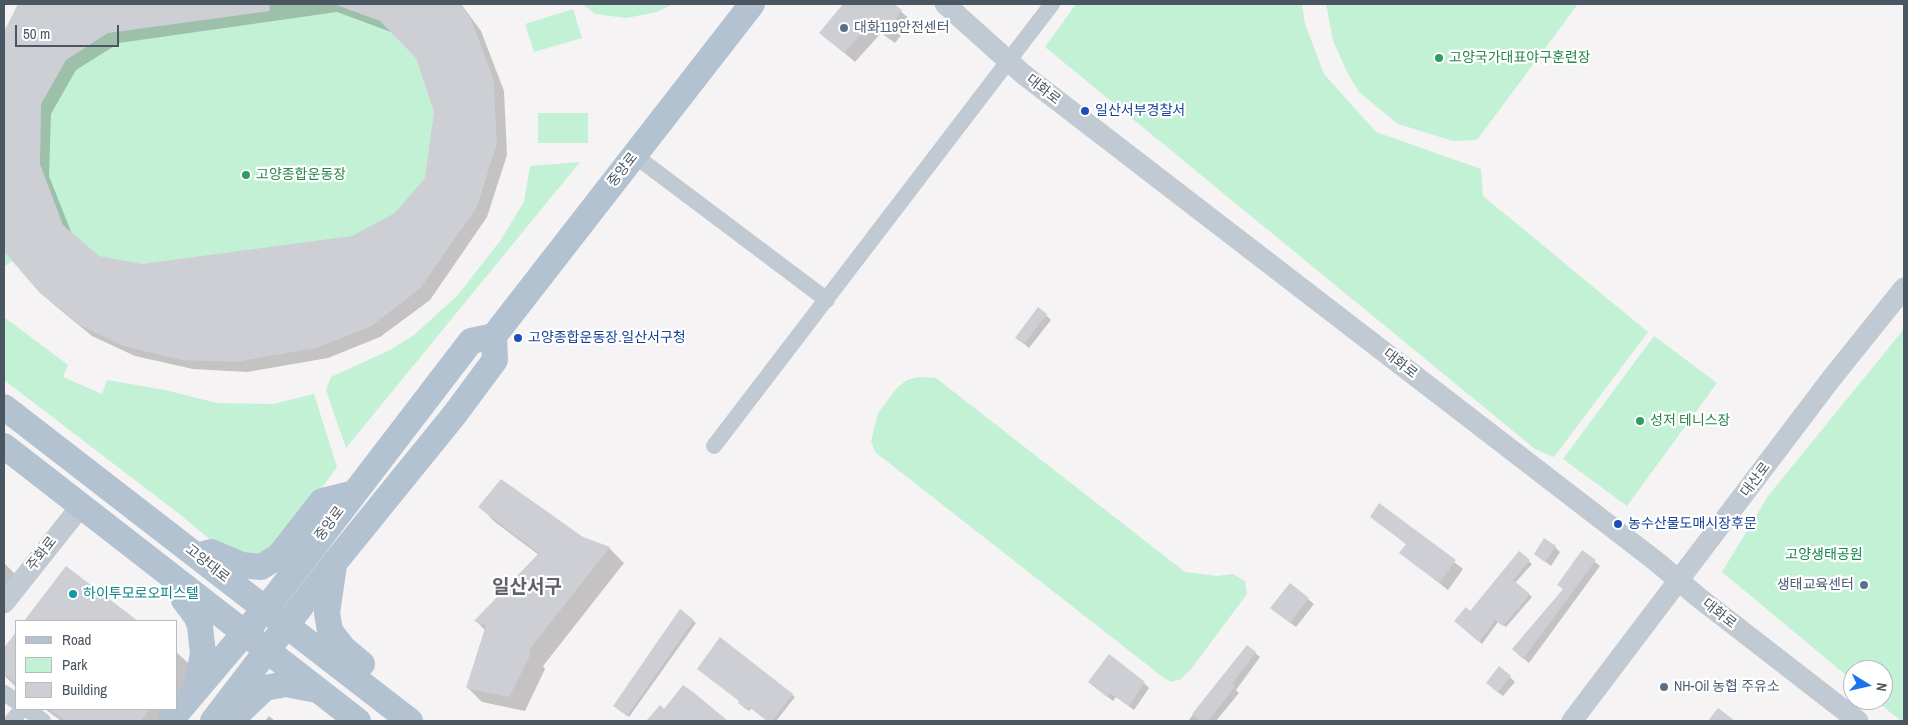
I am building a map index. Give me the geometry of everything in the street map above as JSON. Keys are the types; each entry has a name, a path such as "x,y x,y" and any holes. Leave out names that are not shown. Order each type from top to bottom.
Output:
{"main road":[{"name":"중앙로","path":"170,721 265,608 471,341 494,336 752,4"},
{"name":"중앙로","path":"213,721 286,624 398,486 495,360 494,336"},
{"name":"고양대로","path":"4,407 410,721"},
{"path":"4,446 358,721"},
{"path":"197,556 211,552 242,565 261,567 279,556 322,501 354,492"},
{"path":"335,562 327,613 330,631 343,648 369,669 372,692"},
{"path":"182,584 184,600 196,616 200,626 202,667 196,690"},
{"path":"230,721 265,688 286,684 319,691"}],"street":[{"name":"대화로","path":"944,4 1008,61 1657,562 1679,582 1858,721"},
{"path":"714,446 1052,4"},
{"path":"634,155 827,300"},
{"name":"대산로","path":"1572,721 1831,379 1904,288"},
{"name":"주화로","path":"4,603 81,506"},
{"path":"4,693 15,700"},
{"path":"12,721 21,710"},
{"path":"28,710 43,721"}],"green space":[{"name":"고양종합운동장","path":"18,4 460,4 471,19 494,80 497,144 477,207 420,289 370,327 317,348 236,362 182,359 123,346 81,326 40,293 12,261 4,267 4,32"},
{"path":"582,4 673,4 657,12 626,18 595,14"},
{"path":"1076,4 1302,4 1305,24 1324,74 1376,132 1481,169 1483,196 1648,332 1554,457 1535,449 1045,47"},
{"name":"고양국가대표야구훈련장","path":"1326,4 1578,4 1477,140 1453,141 1398,124 1359,92 1348,74 1333,41"},
{"path":"573,9 582,38 534,52 525,24"},
{"path":"538,113 588,113 588,143 538,143"},
{"path":"580,162 346,448 326,390 331,377 390,350 414,335 458,295 500,241 524,202 530,166"},
{"path":"4,317 68,365 63,377 102,394 107,380 165,390 217,403 273,404 314,394 337,467 273,556 234,559 178,513 4,380"},
{"name":"고양생태공원","path":"1904,329 1904,721 1901,721 1887,710 1893,710 1893,660 1843,660 1843,673 1722,572 1768,496"},
{"name":"성저 테니스장","path":"1654,336 1717,383 1627,506 1563,459"},
{"path":"918,377 936,378 1185,572 1217,576 1233,574 1245,581 1247,594 1191,669 1181,679 1172,682 1164,678 875,452 871,441 878,413 897,388 907,380"}],"building":[{"path":"18,4 269,4 270,11 108,33 66,60 41,104 40,164 63,225 99,256 142,264 352,236 395,213 425,178 434,112 416,58 380,21 334,4 460,4 471,19 494,80 497,144 477,207 420,289 370,327 317,348 236,362 182,360 123,346 81,326 40,293 4,251 4,32"},
{"name":"대화119안전센터","path":"843,4 894,4 902,10 884,34 870,23 844,53 819,33"},
{"path":"1038,307 1047,314 1024,344 1015,338"},
{"path":"501,479 583,537 610,547 529,650 531,653 509,697 466,688 486,625 474,621 539,553 478,507"},
{"path":"1379,503 1456,560 1439,583 1399,553 1406,544 1370,517"},
{"path":"1544,538 1556,546 1545,562 1534,554"},
{"path":"1582,550 1596,560 1523,659 1512,649 1563,589 1557,585"},
{"path":"1519,551 1530,560 1513,580 1530,594 1503,626 1495,620 1479,642 1454,621 1466,607 1470,611"},
{"name":"하이투모로오피스텔","path":"66,566 137,620 25,620"},
{"path":"1290,583 1309,598 1290,623 1270,608"},
{"path":"680,609 694,620 627,716 613,706"},
{"path":"15,633 15,682 4,674 4,648"},
{"path":"720,637 793,694 772,721 767,721 749,707 747,710 738,703 739,701 697,669"},
{"path":"1247,645 1256,652 1232,684 1235,687 1208,721 1200,721 1192,714"},
{"path":"1109,654 1145,682 1129,706 1110,693 1107,697 1088,682"},
{"path":"1499,666 1511,676 1498,692 1486,683"},
{"path":"683,685 728,721 646,721 660,705 664,709"},
{"path":"1718,708 1735,721 1708,721"},
{"path":"50,710 149,710 141,721 66,721"}],"place":[{"name":"대화119안전센터","path":"844,28"},
{"name":"고양국가대표야구훈련장","path":"1439,58"},
{"name":"일산서부경찰서","path":"1085,111"},
{"name":"고양종합운동장","path":"246,175"},
{"name":"고양종합운동장.일산서구청","path":"518,338"},
{"name":"성저 테니스장","path":"1640,421"},
{"name":"농수산물도매시장후문","path":"1618,524"},
{"name":"생태교육센터","path":"1864,585"},
{"name":"하이투모로오피스텔","path":"73,594"},
{"name":"NH-Oil 농협 주유소","path":"1664,687"}],"district":[{"name":"일산서구","path":"527,588"}]}
